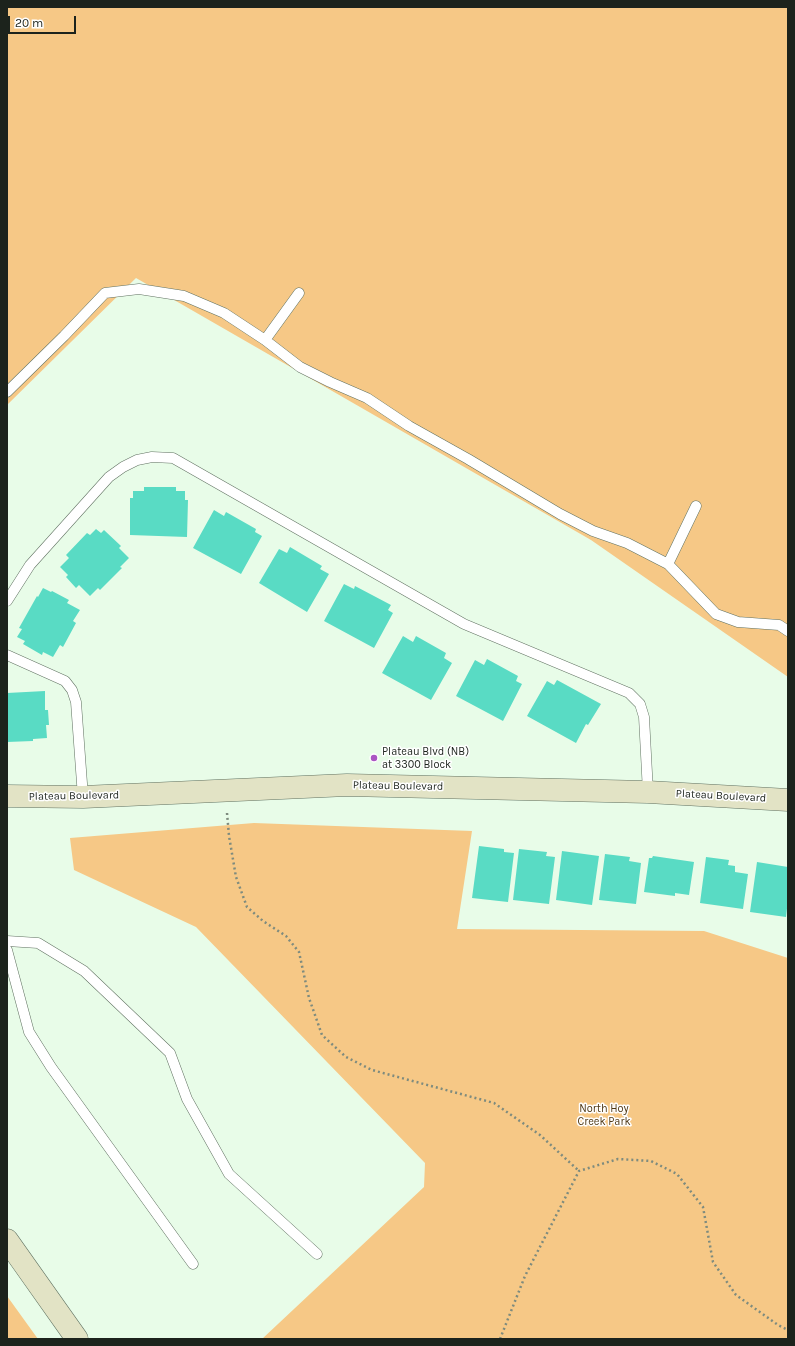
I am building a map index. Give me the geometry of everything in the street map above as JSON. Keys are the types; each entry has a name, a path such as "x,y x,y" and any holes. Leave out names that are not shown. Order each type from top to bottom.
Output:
{"street":[{"name":"Plateau Boulevard","path":"7,796 83,797 347,785 648,792 788,800"},
{"path":"7,1240 77,1339"}],"lane":[{"path":"8,391 105,293 138,289 184,296 224,313 265,340 300,367 367,398 409,426 560,514 627,543 668,564 716,614 738,622 779,625 788,631"},
{"path":"265,340 299,294"},
{"path":"7,601 30,565 109,477 123,467 137,460 152,457 173,458 464,624 629,693 640,704 644,717 648,792"},
{"path":"668,564 696,506"},
{"path":"7,655 65,682 72,690 76,702 83,797"},
{"path":"7,941 38,944 84,971 170,1053 187,1099 229,1174 317,1254"},
{"path":"7,950 29,1032 51,1066 194,1264"}],"path":[{"path":"227,812 229,836 236,877 247,907 263,921 286,936 299,952 310,998 322,1035 346,1057 372,1070 494,1103 540,1135 579,1171"},
{"path":"500,1339 525,1276 579,1171 618,1159 651,1161 677,1174 703,1207 713,1262 736,1295 778,1325 788,1330"}],"green space":[{"path":"7,7 788,7 788,677 591,540 136,278 7,405"},
{"name":"North Hoy Creek Park","path":"254,823 472,831 457,929 704,931 788,958 788,1339 262,1339 424,1187 425,1163 196,927 74,870 70,838"},
{"path":"7,1296 38,1339 7,1339"}],"building":[{"path":"144,487 176,487 176,491 185,491 185,500 188,500 187,537 130,535 130,498 133,498 133,491 144,491"},
{"path":"214,510 224,516 226,512 256,529 255,532 262,536 241,574 193,548"},
{"path":"96,529 101,533 104,530 121,546 119,548 129,558 120,567 122,568 100,590 98,588 90,596 79,585 76,588 66,577 68,575 60,567 69,558 66,555 87,533 90,535"},
{"path":"290,547 322,566 320,569 329,574 307,612 259,583 279,549 287,553"},
{"path":"344,584 354,589 355,586 391,605 388,610 393,613 374,648 324,621"},
{"path":"43,588 69,600 67,603 80,610 73,621 76,623 63,647 60,645 53,657 43,652 42,655 23,644 25,641 17,637 22,629 19,628"},
{"path":"403,636 413,642 416,636 446,653 444,658 452,663 431,700 382,673"},
{"path":"487,659 518,676 516,681 522,684 503,721 456,696 475,660 484,665"},
{"path":"557,680 601,704 588,725 586,724 576,743 527,716 547,681 554,685"},
{"path":"45,691 45,710 48,710 49,725 46,725 47,738 33,739 33,741 7,742 7,693"},
{"path":"479,846 504,849 504,852 514,853 508,902 472,898"},
{"path":"519,849 547,852 546,856 555,857 549,904 513,900"},
{"path":"562,851 599,856 592,905 556,900"},
{"path":"605,854 630,857 629,861 641,863 636,904 599,900"},
{"path":"653,856 694,862 689,895 675,893 675,896 644,892 649,858 652,858"},
{"path":"706,857 729,860 728,865 735,866 735,872 748,874 743,909 700,903"},
{"path":"757,862 788,867 788,900 786,917 750,912"}],"place":[{"name":"Plateau Blvd (NB) at 3300 Block","path":"374,758"}]}
